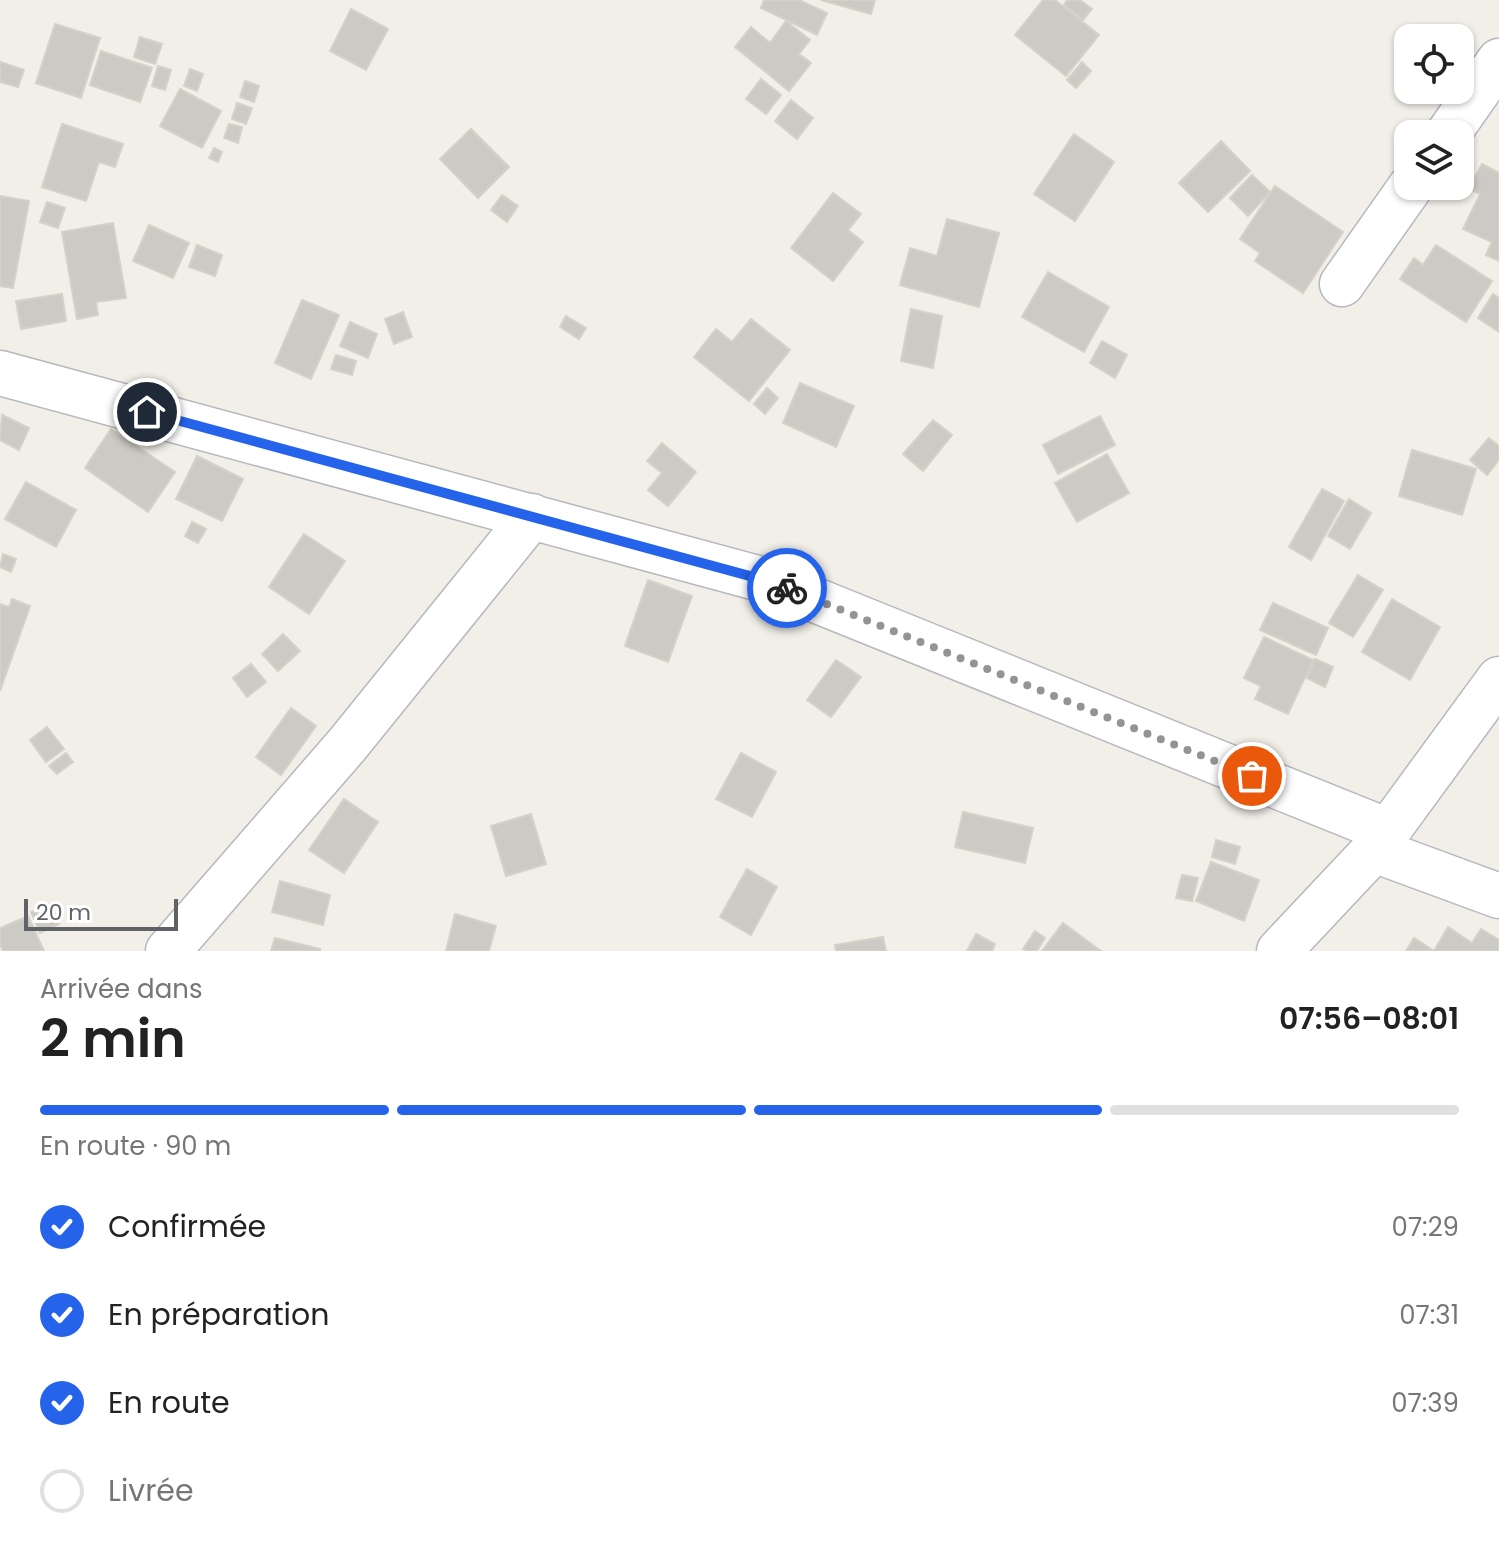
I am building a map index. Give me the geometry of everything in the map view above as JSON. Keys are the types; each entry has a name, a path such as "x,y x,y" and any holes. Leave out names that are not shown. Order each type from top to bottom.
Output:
{"street":[{"path":"1458,120 1499,61"},
{"path":"1342,284 1401,200"},
{"path":"0,373 768,581 1381,840 1499,896"},
{"path":"168,951 347,745 532,516"},
{"path":"1279,951 1381,840 1499,679"}],"building":[{"path":"764,0 799,0 827,13 817,35 761,8"},
{"path":"821,0 875,0 871,14"},
{"path":"1043,0 1055,0 1099,35 1066,76 1015,35"},
{"path":"1067,0 1080,0 1092,9 1083,20 1064,5"},
{"path":"351,9 388,29 366,70 330,51"},
{"path":"786,21 810,40 799,54 811,63 789,91 735,47 751,27 770,43"},
{"path":"55,24 100,38 81,98 36,83"},
{"path":"140,37 162,44 155,64 134,57"},
{"path":"101,51 152,68 140,102 90,85"},
{"path":"0,62 24,70 18,87 0,82"},
{"path":"1082,62 1091,71 1076,88 1067,80"},
{"path":"158,66 171,70 165,90 152,86"},
{"path":"190,69 203,74 197,91 184,86"},
{"path":"761,79 781,95 766,114 746,99"},
{"path":"245,81 259,86 254,102 240,97"},
{"path":"180,89 221,111 202,148 160,126"},
{"path":"791,100 813,118 797,139 775,121"},
{"path":"237,103 252,108 246,124 232,119"},
{"path":"62,124 123,144 115,167 99,162 86,201 42,187"},
{"path":"229,124 242,127 238,143 224,138"},
{"path":"471,129 509,167 478,198 440,159"},
{"path":"1074,134 1114,162 1075,221 1034,194"},
{"path":"1221,141 1250,171 1208,212 1179,183"},
{"path":"214,148 222,152 218,162 209,158"},
{"path":"1482,164 1499,173 1499,261 1486,255 1492,242 1463,229 1480,194 1474,191 1474,179"},
{"path":"1252,175 1270,192 1248,216 1230,198"},
{"path":"1275,186 1343,232 1303,293 1255,261 1260,253 1240,239"},
{"path":"833,193 861,214 848,230 863,242 833,281 791,248"},
{"path":"502,195 518,206 507,222 491,210"},
{"path":"0,196 29,201 13,288 0,286"},
{"path":"47,202 65,208 58,228 40,222"},
{"path":"947,219 999,233 979,307 900,285 910,248 937,256"},
{"path":"113,223 126,298 96,302 98,315 77,319 62,232"},
{"path":"149,225 189,243 173,278 133,261"},
{"path":"197,245 222,255 215,276 189,267"},
{"path":"1436,245 1492,281 1466,322 1400,279 1414,258 1423,265"},
{"path":"1048,272 1109,307 1084,352 1022,317"},
{"path":"62,294 66,321 21,329 16,301"},
{"path":"1493,294 1499,298 1499,332 1478,318"},
{"path":"302,300 339,315 311,379 275,363"},
{"path":"911,309 942,316 933,368 901,361"},
{"path":"403,312 412,337 394,344 385,319"},
{"path":"566,316 586,328 579,339 560,327"},
{"path":"751,319 790,350 749,401 694,357 716,329 732,342"},
{"path":"350,322 377,334 368,358 340,346"},
{"path":"1102,341 1127,355 1115,378 1090,363"},
{"path":"336,355 356,361 352,375 331,369"},
{"path":"800,383 854,406 836,447 783,423"},
{"path":"767,388 778,398 765,414 754,404"},
{"path":"2,415 29,428 19,450 0,440"},
{"path":"1100,416 1115,445 1058,474 1043,445"},
{"path":"933,420 952,435 923,471 903,454"},
{"path":"111,429 175,472 148,512 85,468"},
{"path":"1489,438 1499,446 1499,460 1487,475 1470,460"},
{"path":"662,443 696,472 668,506 648,490 662,473 647,461"},
{"path":"1412,450 1476,469 1462,515 1399,496"},
{"path":"1107,454 1129,493 1077,522 1055,483"},
{"path":"197,456 243,479 222,521 176,499"},
{"path":"26,482 76,510 56,547 5,519"},
{"path":"1322,489 1344,501 1311,560 1289,547"},
{"path":"1349,499 1371,513 1350,549 1328,536"},
{"path":"192,522 206,529 198,543 185,536"},
{"path":"304,534 345,561 309,614 269,587"},
{"path":"3,554 16,559 11,572 0,567"},
{"path":"1358,575 1383,590 1353,637 1329,623"},
{"path":"648,580 692,596 668,662 625,646"},
{"path":"12,599 30,606 0,691 0,604 9,607"},
{"path":"1392,599 1440,627 1410,680 1362,652"},
{"path":"1273,603 1328,628 1316,655 1260,630"},
{"path":"283,634 300,651 278,671 262,654"},
{"path":"1264,637 1313,660 1288,714 1255,699 1261,686 1244,678"},
{"path":"1315,659 1333,667 1325,687 1307,678"},
{"path":"836,660 861,677 831,717 807,700"},
{"path":"251,664 266,682 247,697 233,678"},
{"path":"291,708 316,726 281,775 256,757"},
{"path":"47,727 64,749 46,762 30,740"},
{"path":"66,753 73,762 57,774 49,766"},
{"path":"741,753 776,772 752,817 716,799"},
{"path":"344,799 378,822 344,873 309,850"},
{"path":"963,812 1033,828 1025,863 955,847"},
{"path":"531,814 546,864 506,876 491,826"},
{"path":"1216,840 1240,847 1235,864 1212,857"},
{"path":"1211,862 1259,880 1244,921 1196,901"},
{"path":"747,869 777,887 751,935 720,917"},
{"path":"1182,875 1198,878 1192,901 1176,898"},
{"path":"280,881 330,895 323,925 272,912"},
{"path":"50,904 59,924 40,933 31,912"},
{"path":"455,914 496,926 489,951 446,951"},
{"path":"28,916 44,951 3,951 0,928"},
{"path":"1063,923 1101,951 1042,951"},
{"path":"1448,927 1472,943 1481,929 1499,940 1499,951 1434,951"},
{"path":"1035,931 1045,938 1037,951 1023,949"},
{"path":"976,934 995,944 992,951 967,951"},
{"path":"883,937 886,951 836,951 835,945"},
{"path":"275,938 320,949 320,951 271,951"},
{"path":"1414,938 1434,951 1406,951"}],"way so far":[{"path":"787,588 1252,776"}],"route":[{"path":"147,412 787,588"}]}
